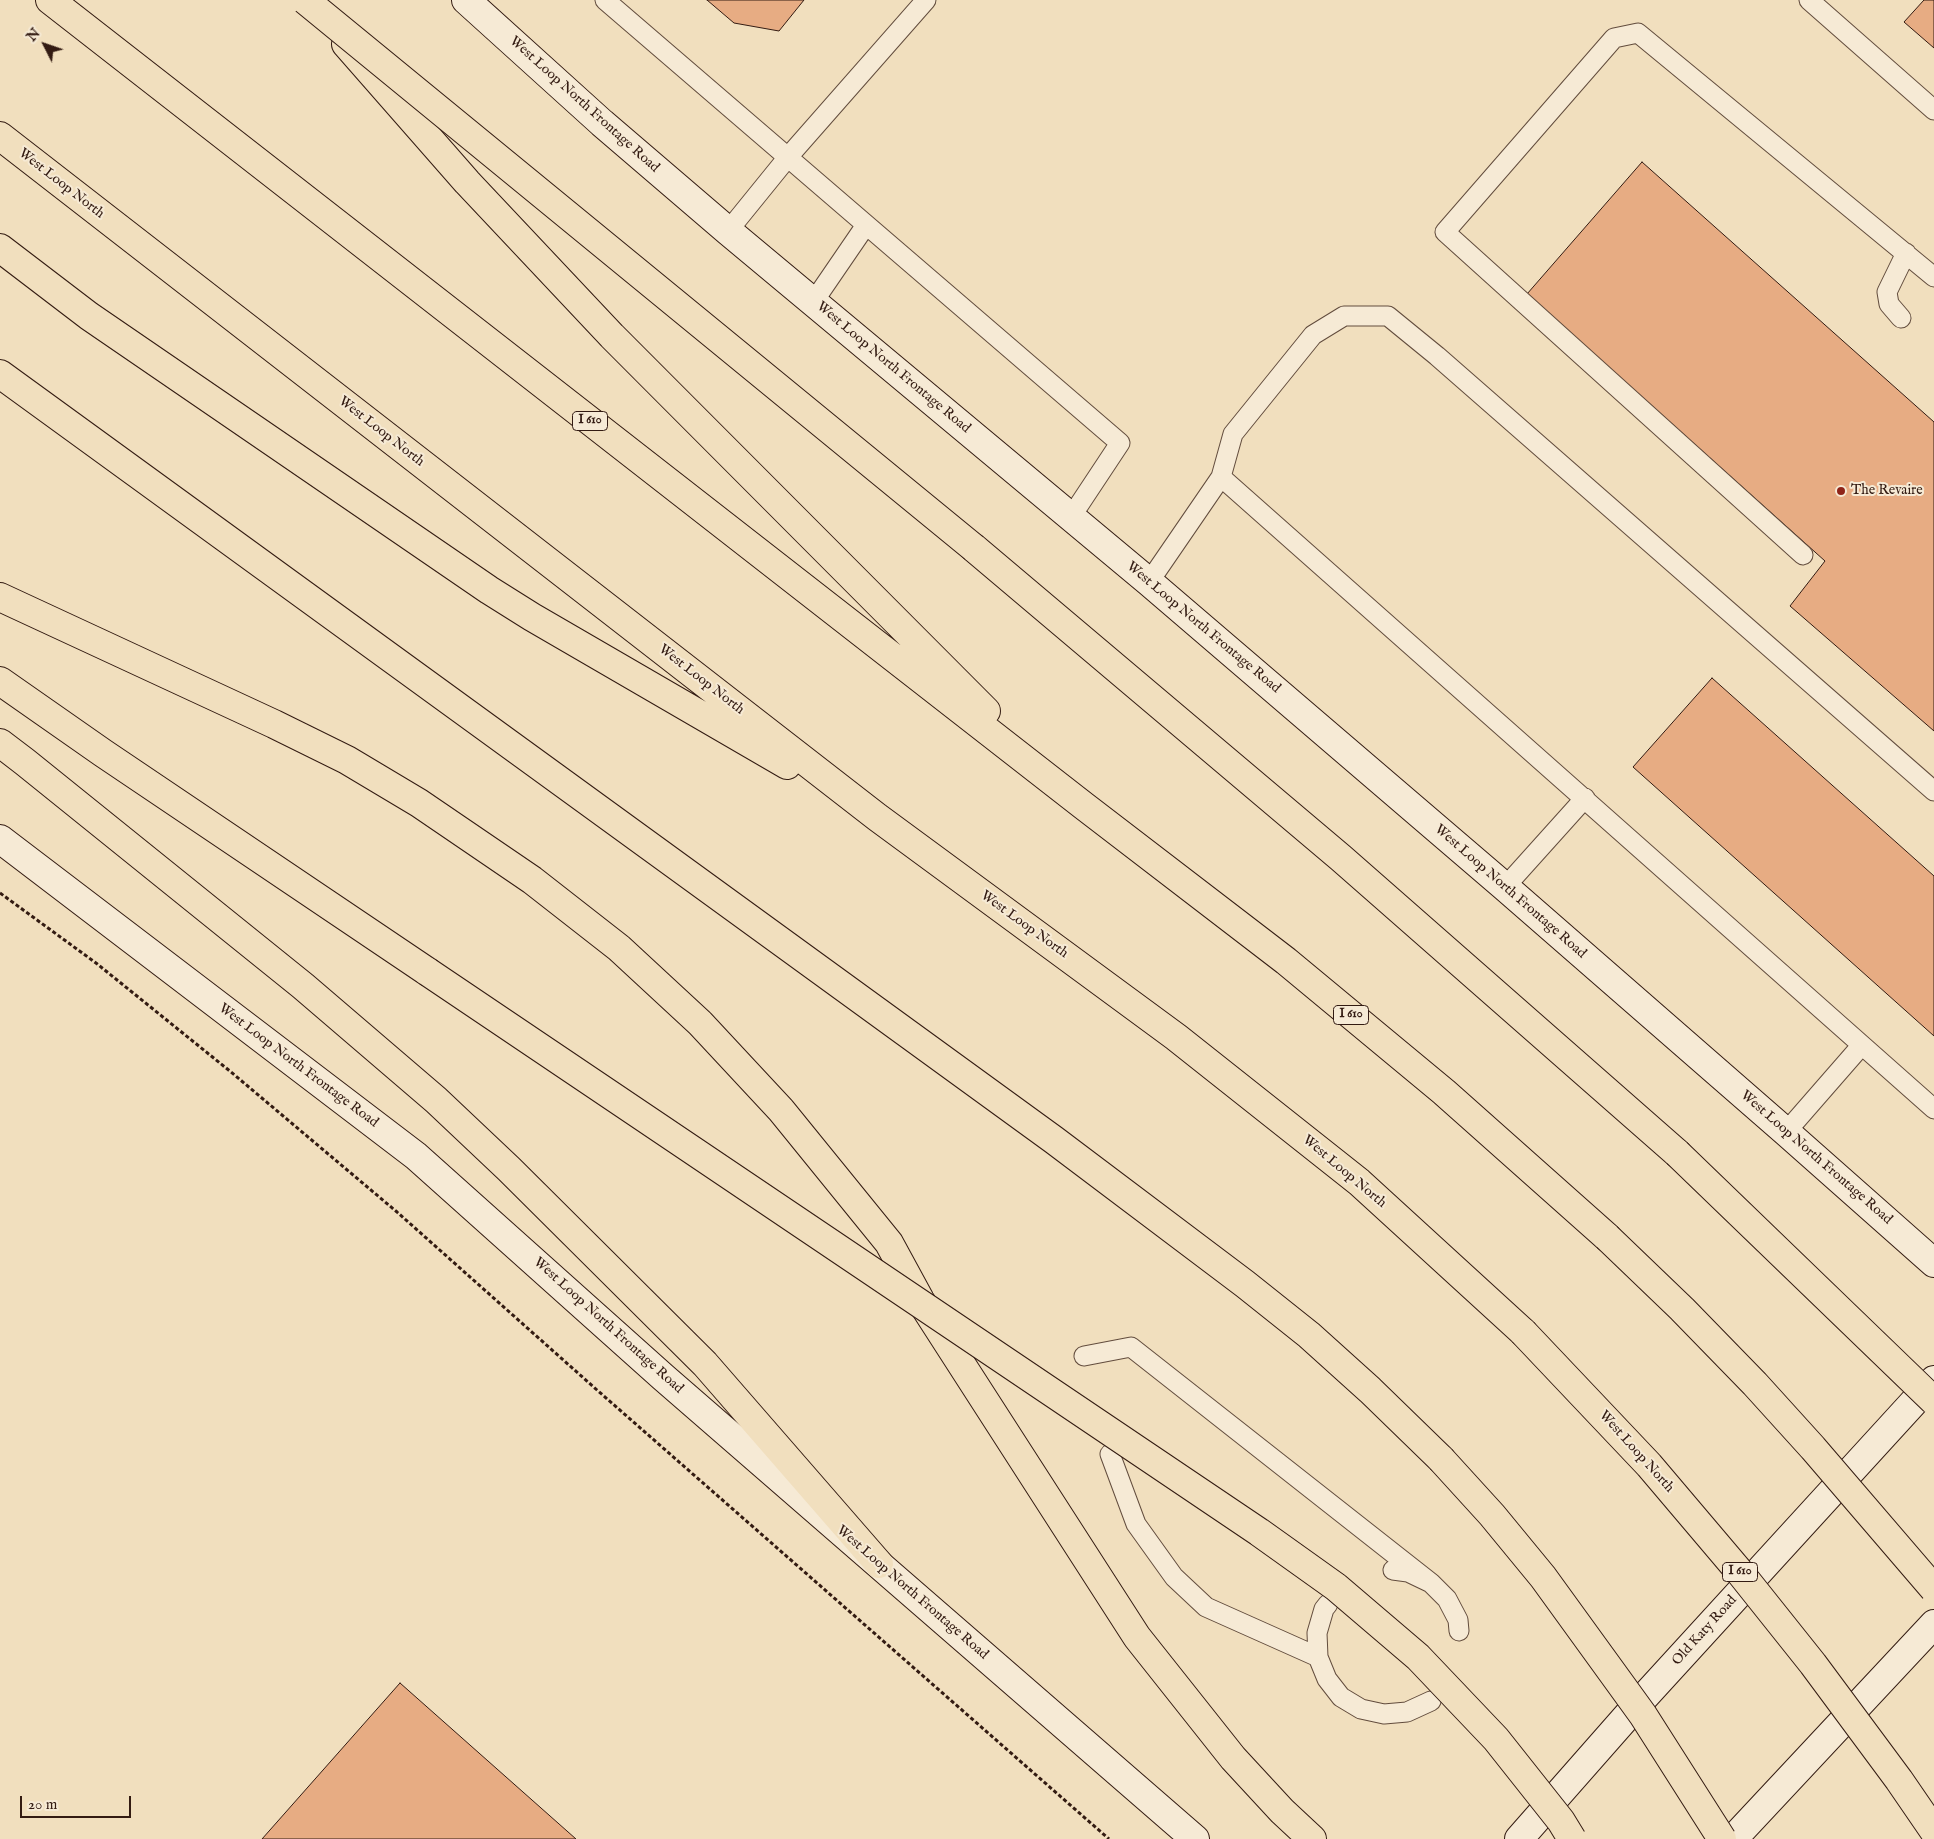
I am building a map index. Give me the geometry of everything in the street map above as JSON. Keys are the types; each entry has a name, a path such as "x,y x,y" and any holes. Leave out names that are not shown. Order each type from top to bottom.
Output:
{"highway":[{"name":"I 610","path":"50,0 1084,806 1286,961 1444,1092 1607,1237 1682,1309 1762,1391 1934,1589"},
{"path":"307,0 467,182 612,336 846,573 1084,806"},
{"path":"307,0 974,548 1341,858 1677,1153 1934,1401"},
{"name":"West Loop North","path":"0,136 877,817 1176,1037 1352,1176 1523,1332 1650,1465 1738,1570 1813,1664 1899,1780 1934,1831"},
{"path":"0,248 89,316 489,590 532,617 877,817"},
{"path":"0,374 1046,1134 1238,1278 1336,1359 1441,1459 1492,1515 1543,1577 1644,1715 1722,1839"},
{"path":"0,597 282,728 346,760 419,803 532,880 618,948 700,1023 781,1110 889,1243 920,1300 1136,1637 1233,1758 1282,1811 1312,1839"},
{"path":"0,682 102,753 1259,1532 1336,1587 1418,1657 1496,1739 1561,1821 1572,1839"},
{"path":"0,743 303,986 436,1100 509,1169 705,1364 879,1564"}],"main road":[{"name":"West Loop North Frontage Road","path":"474,3 602,123 728,231 1149,582 1505,887 1934,1263"},
{"name":"West Loop North Frontage Road","path":"0,839 416,1156 663,1376 1195,1839"},
{"name":"Old Katy Road","path":"1519,1839 1636,1706 1934,1380"},
{"path":"1733,1839 1934,1624"}],"lane":[{"path":"605,0 1120,443 1072,517"},
{"path":"728,231 788,157 926,0"},
{"path":"1809,0 1934,110"},
{"path":"1803,555 1445,232 1614,38 1638,33 1934,277"},
{"path":"814,302 866,225"},
{"path":"1901,318 1888,304 1887,292 1906,253"},
{"path":"1149,582 1220,476 1233,434 1313,335 1344,316 1388,316 1452,369 1934,791"},
{"path":"1220,476 1585,798 1934,1110"},
{"path":"1505,887 1585,798"},
{"path":"1786,1132 1861,1046"},
{"path":"1084,1356 1131,1347 1431,1583 1447,1599 1458,1620 1459,1631"},
{"path":"1110,1454 1136,1524 1174,1577 1206,1607 1318,1657"},
{"path":"1394,1570 1408,1572 1431,1583"},
{"path":"1328,1604 1324,1609 1318,1633 1318,1657 1327,1679 1341,1697 1361,1709 1384,1714 1407,1712 1432,1700"}],"path":[{"path":"0,893 41,921 96,963 232,1072 397,1212 1109,1839"}],"building":[{"path":"707,0 804,0 779,31 734,23"},
{"path":"1924,0 1934,0 1934,48 1904,22"},
{"name":"The Revaire","path":"1642,162 1934,422 1934,731 1790,606 1825,561 1527,294"},
{"path":"1712,678 1934,876 1934,1036 1633,767"},
{"path":"400,1683 576,1839 262,1839"}],"place":[{"name":"The Revaire","path":"1841,491"}]}
